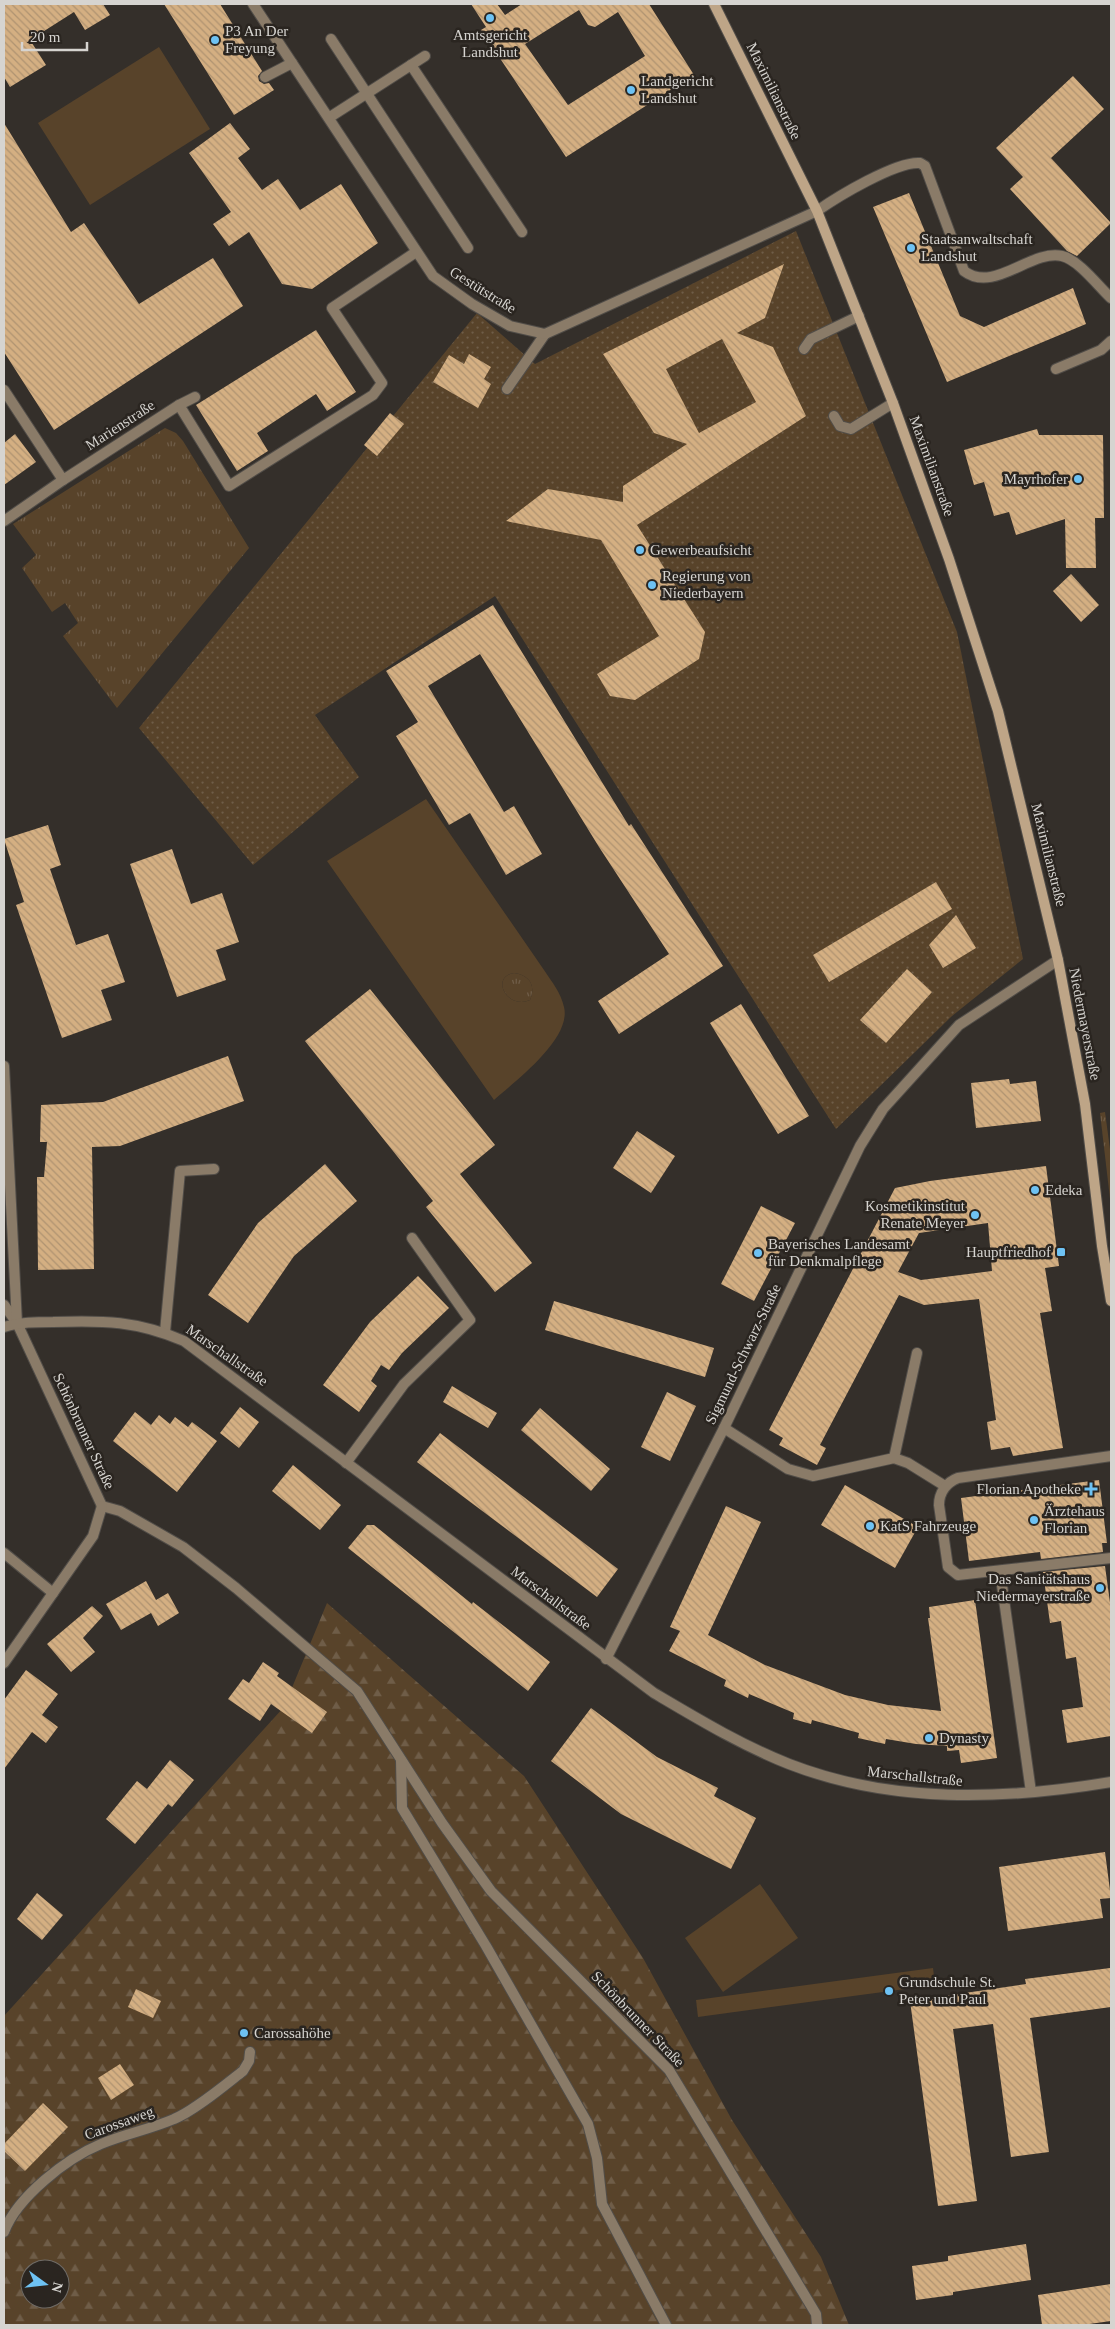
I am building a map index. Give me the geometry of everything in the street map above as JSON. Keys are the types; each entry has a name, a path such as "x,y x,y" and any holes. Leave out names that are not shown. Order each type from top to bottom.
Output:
{"main road":[{"name":"Maximilianstraße","path":"714,4 817,211 893,403 949,559 998,711 1058,960"},
{"name":"Niedermayerstraße","path":"1058,960 1085,1104 1102,1246 1111,1301"}],"street":[{"name":"Gestütstraße","path":"253,4 330,117 433,276 472,304 510,326 545,334"},
{"path":"331,39 468,248"},
{"path":"330,117 425,56"},
{"path":"266,77 292,63"},
{"path":"412,65 522,232"},
{"path":"507,388 545,334 817,211 852,190 911,162 920,163 925,166 959,260 964,271 970,276 986,278 1042,259 1061,256 1078,266 1111,298"},
{"path":"179,405 229,486 373,395 382,383 332,308 416,252"},
{"path":"804,348 811,338 859,316"},
{"path":"1056,369 1102,350 1111,341"},
{"path":"4,390 63,480"},
{"name":"Marienstraße","path":"4,521 63,480 179,405 195,397"},
{"path":"834,416 840,426 851,429 893,403"},
{"name":"Sigmund-Schwarz-Straße","path":"606,1659 724,1428 860,1146 884,1109 959,1025 1058,960"},
{"name":"Schönbrunner Straße","path":"4,1066 17,1323 102,1506 120,1511 183,1548 236,1588 357,1691 442,1823 491,1890 669,2070 816,2314 817,2325"},
{"path":"165,1332 180,1171 214,1169"},
{"path":"346,1463 404,1384 470,1320 412,1238"},
{"path":"4,1305 17,1323"},
{"name":"Marschallstraße","path":"4,1327 17,1323 91,1320 129,1323 165,1332 184,1341 237,1378 346,1463 654,1693 710,1726 790,1764 861,1786 928,1794 999,1796 1111,1782"},
{"path":"894,1458 917,1353"},
{"path":"724,1428 788,1469 813,1476 894,1458 908,1463 945,1486"},
{"path":"1111,1456 958,1478 945,1486 938,1499 949,1570 958,1575 1111,1558"},
{"path":"4,1663 93,1536 102,1506"},
{"path":"4,1553 53,1593"},
{"path":"1000,1571 1031,1792"},
{"path":"401,1759 402,1808 486,1946 588,2124 597,2158 602,2204 666,2325"},
{"name":"Carossaweg","path":"4,2232 8,2220 20,2205 66,2163 101,2144 176,2119 243,2071 249,2061 250,2052"}],"green space":[{"path":"159,47 210,129 90,205 38,123"},
{"path":"796,231 957,632 1023,959 952,1016 836,1129 495,596 315,715 359,777 253,865 139,728 477,313 535,364"},
{"path":"165,428 176,433 183,441 249,548 117,708 63,636 78,623 65,603 52,612 22,568 36,555 13,524"},
{"path":"426,799 553,983 564,1007 564,1019 559,1033 551,1046 540,1059 494,1100 327,861","holes":["514,973 528,979 532,986 530,1000 522,1002 514,1001 504,992 502,986 503,980 507,976"]},
{"path":"514,973 524,976 530,982 532,995 530,1000 514,1001 504,992 503,980"},
{"path":"1105,1112 1111,1157 1111,1207 1100,1113"},
{"path":"327,1603 524,1776 643,1958 732,2120 821,2257 849,2325 4,2325 4,2016 284,1707"},
{"path":"760,1884 798,1938 723,1992 685,1938"},
{"path":"933,1968 935,1985 698,2017 696,2000"}],"building":[{"path":"4,4 103,4 110,15 85,30 74,12 30,40 46,65 10,87 4,77"},
{"name":"P3 An Der Freyung","path":"164,4 220,4 262,71 258,76 259,81 264,84 269,83 274,90 234,115"},
{"name":"Landgericht Landshut","path":"471,4 497,4 505,15 522,4 649,4 694,75 566,157 481,30 486,27","holes":["579,10 588,25 595,27 618,12 645,56 568,105 525,44"]},
{"path":"1073,76 1104,109 1051,158 1111,223 1077,256 1067,251 1010,189 1023,177 996,148"},
{"path":"4,123 71,232 84,223 139,304 213,258 243,306 54,430 4,352"},
{"path":"230,123 250,149 238,158 262,190 278,179 300,210 341,184 378,243 312,289 282,284 249,232 229,246 213,224 231,212 189,153"},
{"name":"Staatsanwaltschaft Landshut","path":"909,193 960,316 984,327 1073,288 1086,324 947,382 873,207"},
{"path":"784,264 765,318 737,333 773,347 806,416 637,525 705,632 699,659 635,700 610,696 597,674 659,636 601,540 506,521 548,489 623,502 623,486 687,444 654,433 603,354","holes":["722,339 756,402 699,433 666,369"]},
{"path":"316,330 356,392 327,411 316,394 257,433 268,451 237,471 196,405"},
{"path":"469,354 491,367 484,379 491,384 478,408 433,382 449,355 464,364"},
{"path":"390,413 404,424 377,456 364,445"},
{"path":"1037,429 1039,435 1103,435 1104,518 1095,518 1096,568 1066,568 1065,519 1016,535 1009,512 994,516 984,482 974,485 964,450"},
{"path":"15,434 36,462 4,485 4,443"},
{"path":"1071,574 1099,605 1081,622 1053,591"},
{"path":"493,605 629,826 631,824 723,966 619,1034 598,1001 669,954 599,847 480,654 428,686 504,812 514,806 542,854 506,875 470,813 449,825 396,736 418,722 386,671"},
{"path":"48,825 61,865 50,869 76,945 108,934 125,982 101,990 112,1020 62,1038 16,905 24,902 4,839"},
{"path":"172,849 191,904 222,893 239,942 216,950 226,980 177,997 130,864"},
{"path":"936,882 952,909 829,982 813,955"},
{"path":"956,915 976,948 943,968 929,945"},
{"path":"907,969 932,992 886,1043 860,1020"},
{"path":"370,989 495,1145 460,1174 532,1263 495,1292 426,1207 433,1201 305,1041"},
{"path":"741,1004 809,1116 778,1134 710,1023"},
{"path":"228,1056 244,1101 120,1146 92,1147 94,1269 38,1270 37,1177 44,1177 47,1142 40,1142 41,1105 103,1102"},
{"path":"1009,1079 1010,1084 1036,1081 1041,1121 976,1128 971,1083"},
{"path":"637,1131 675,1156 651,1193 613,1168"},
{"path":"325,1164 357,1201 294,1256 248,1323 208,1295 258,1223"},
{"path":"1046,1166 1059,1266 1045,1268 1052,1311 1040,1313 1063,1448 1013,1456 1010,1447 991,1450 987,1422 996,1420 979,1299 924,1305 899,1295 820,1445 826,1448 817,1465 779,1445 783,1438 769,1430 895,1188 930,1181","holes":["988,1223 992,1271 921,1280 898,1272 919,1233"]},
{"name":"Bayerisches Landesamt für Denkmalpflege","path":"761,1206 795,1223 754,1301 721,1284"},
{"path":"418,1276 449,1308 402,1353 389,1370 381,1365 371,1381 377,1386 359,1412 323,1385 370,1322"},
{"path":"554,1301 714,1348 705,1377 545,1330"},
{"path":"452,1386 497,1413 488,1428 443,1402"},
{"path":"667,1392 696,1406 670,1461 641,1447"},
{"path":"240,1407 259,1422 239,1448 220,1433"},
{"path":"540,1408 610,1469 591,1491 521,1430"},
{"path":"135,1412 151,1425 159,1415 170,1424 175,1417 188,1427 192,1422 217,1441 177,1492 113,1441"},
{"path":"440,1433 618,1569 597,1597 417,1462"},
{"path":"293,1465 341,1505 320,1530 272,1491"},
{"name":"Ärztehaus Florian","path":"1099,1480 1107,1543 1102,1543 1103,1552 1041,1559 1040,1552 969,1561 961,1498"},
{"name":"KatS Fahrzeuge","path":"845,1485 918,1527 895,1568 821,1525"},
{"path":"726,1506 761,1522 708,1635 765,1665 845,1695 888,1705 941,1711 928,1618 930,1618 929,1607 975,1600 997,1758 961,1763 959,1750 947,1751 947,1746 916,1744 886,1739 885,1744 858,1738 859,1733 812,1720 811,1724 793,1719 794,1713 749,1694 748,1698 724,1686 726,1680 669,1651 680,1631 670,1627"},
{"path":"367,1525 374,1525 472,1604 473,1602 550,1662 528,1691 348,1548"},
{"path":"1105,1566 1111,1610 1111,1736 1067,1743 1062,1710 1083,1707 1076,1657 1066,1659 1061,1621 1050,1623 1043,1572"},
{"path":"146,1581 156,1600 168,1593 179,1613 158,1626 151,1613 121,1630 106,1604"},
{"path":"92,1606 103,1616 83,1638 95,1652 71,1672 47,1644"},
{"path":"263,1662 279,1673 277,1676 327,1712 312,1733 271,1704 260,1721 228,1699 243,1679 249,1683"},
{"path":"26,1670 58,1694 42,1715 58,1727 46,1743 32,1732 4,1769 4,1700"},
{"path":"591,1708 657,1757 718,1788 714,1796 756,1818 731,1869 621,1814 551,1761"},
{"path":"170,1760 194,1780 172,1807 168,1804 135,1844 106,1819 137,1781 147,1789"},
{"path":"1105,1852 1111,1898 1100,1899 1103,1918 1008,1931 999,1867"},
{"path":"37,1893 63,1915 42,1940 17,1919"},
{"path":"1110,1968 1111,2007 1030,2018 1049,2152 1011,2157 993,2024 953,2029 977,2201 938,2206 910,2001 1026,1984 1025,1979"},
{"path":"136,1989 161,2001 153,2018 128,2007"},
{"path":"120,2064 134,2085 111,2100 98,2078"},
{"path":"43,2103 68,2127 25,2171 4,2151 4,2144"},
{"path":"1026,2244 1031,2280 953,2292 953,2295 916,2300 912,2266 948,2261 948,2256"},
{"path":"1111,2284 1111,2321 1082,2325 1042,2325 1038,2295"}],"place":[{"name":"Amtsgericht Landshut","path":"490,18"},
{"name":"P3 An Der Freyung","path":"215,40"},
{"name":"Landgericht Landshut","path":"631,90"},
{"name":"Staatsanwaltschaft Landshut","path":"911,248"},
{"name":"Mayrhofer","path":"1078,479"},
{"name":"Gewerbeaufsicht","path":"640,550"},
{"name":"Regierung von Niederbayern","path":"652,585"},
{"name":"Edeka","path":"1035,1190"},
{"name":"Kosmetikinstitut Renate Meyer","path":"975,1215"},
{"name":"Hauptfriedhof","path":"1061,1252"},
{"name":"Bayerisches Landesamt für Denkmalpflege","path":"758,1253"},
{"name":"Florian Apotheke","path":"1091,1489"},
{"name":"Ärztehaus Florian","path":"1034,1520"},
{"name":"KatS Fahrzeuge","path":"870,1526"},
{"name":"Das Sanitätshaus Niedermayerstraße","path":"1100,1588"},
{"name":"Dynasty","path":"929,1738"},
{"name":"Grundschule St. Peter und Paul","path":"889,1991"},
{"name":"Carossahöhe","path":"244,2033"}]}
